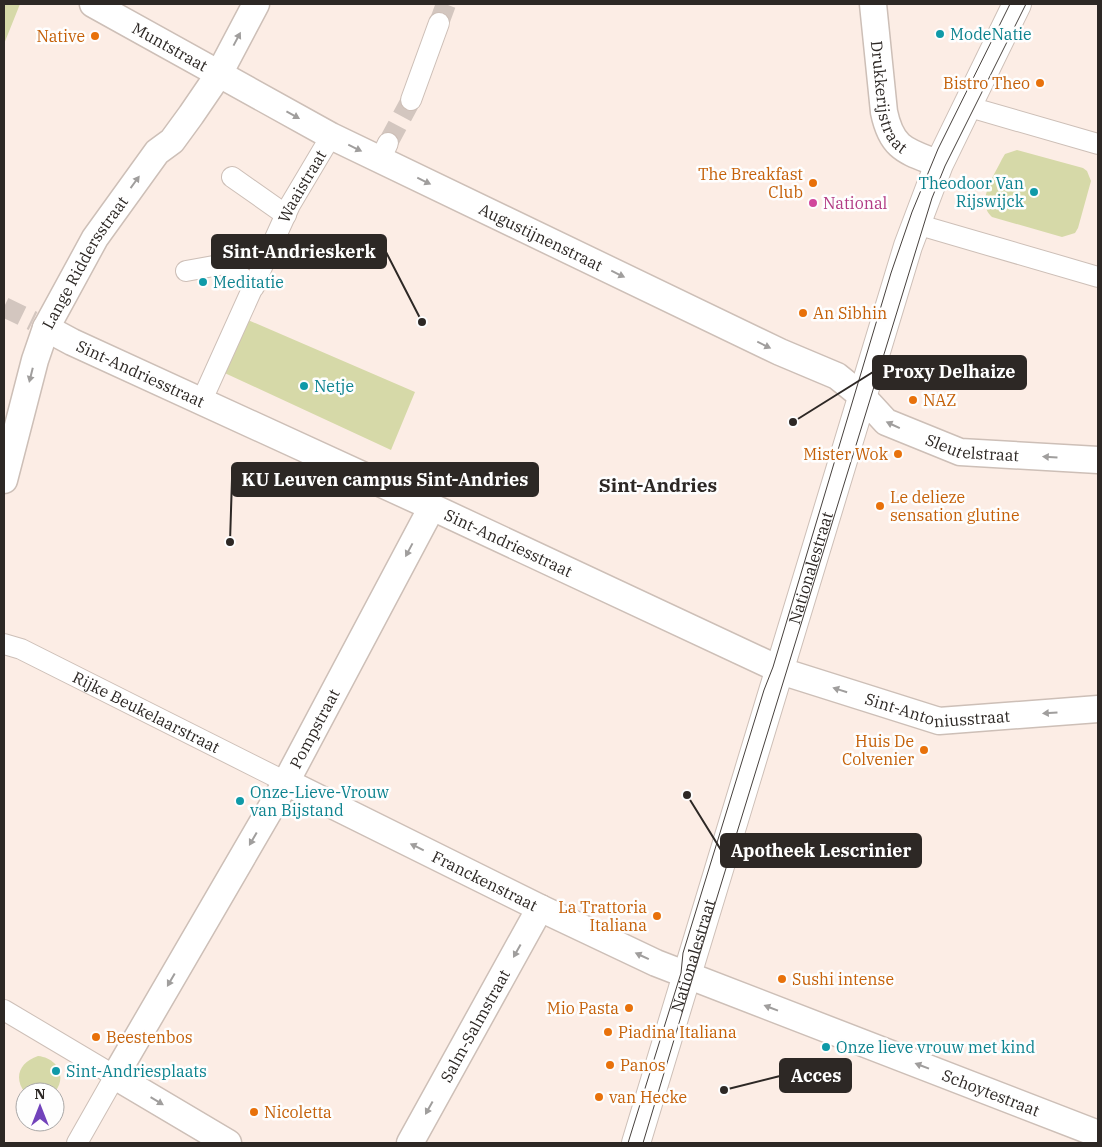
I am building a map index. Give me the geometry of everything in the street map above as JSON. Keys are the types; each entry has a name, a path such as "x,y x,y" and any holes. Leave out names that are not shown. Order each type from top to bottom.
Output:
{"street":[{"name":"Muntstraat","path":"93,4 219,74"},
{"name":"Lange Riddersstraat","path":"4,480 35,360 39,324 95,238 157,152 172,140 219,74 256,4"},
{"name":"Drukkerijstraat","path":"873,4 887,126 894,140 902,148 939,164"},
{"name":"Nationalestraat","path":"636,1143 905,255 939,164 1017,4"},
{"path":"411,100 438,23"},
{"name":"Augustijnenstraat","path":"219,74 331,136 384,152 780,352 837,376 863,397"},
{"path":"966,106 1098,144"},
{"name":"Waaistraat","path":"202,400 290,206 331,136"},
{"path":"232,177 286,215"},
{"path":"916,224 1098,277"},
{"path":"186,271 225,264 254,287"},
{"name":"Sint-Andriesstraat","path":"39,324 72,342 202,400 780,670"},
{"name":"Sleutelstraat","path":"863,397 886,422 960,452 1098,460"},
{"name":"Pompstraat","path":"115,1076 286,782 432,507"},
{"name":"Rijke Beukelaarstraat","path":"4,644 21,649 286,782"},
{"name":"Sint-Antoniusstraat","path":"780,670 939,721 1098,709"},
{"name":"Franckenstraat","path":"286,782 540,908 687,975"},
{"name":"Salm-Salmstraat","path":"410,1143 540,908"},
{"name":"Schoytestraat","path":"687,975 1098,1134"},
{"path":"4,1010 228,1143"},
{"path":"77,1143 115,1076"}],"green space":[{"path":"4,4 20,4 4,44"},
{"path":"1017,150 1083,168 1087,171 1091,181 1075,233 1062,237 992,217 987,211 985,204 991,181 1005,154"},
{"path":"241,317 415,392 391,450 216,369"},
{"path":"38,1056 51,1060 58,1069 60,1082 19,1082 20,1071 32,1059"}],"tunnel":[{"path":"439,23 446,4"},
{"path":"388,143 411,100"},
{"path":"4,307 33,321"}],"tram line":[{"path":"628,1143 681,973 683,953 764,690 773,667 891,273 912,212 938,149 1010,4"},
{"path":"643,1143 932,198 945,166 1026,4"}],"place":[{"name":"ModeNatie","path":"940,34"},
{"name":"Native","path":"95,36"},
{"name":"Bistro Theo","path":"1040,83"},
{"name":"The Breakfast Club","path":"813,183"},
{"name":"Theodoor Van Rijswijck","path":"1034,192"},
{"name":"National","path":"813,203"},
{"name":"Meditatie","path":"203,282"},
{"name":"An Sibhin","path":"803,313"},
{"name":"Sint-Andrieskerk","path":"422,322"},
{"name":"Netje","path":"304,386"},
{"name":"NAZ","path":"913,400"},
{"name":"Proxy Delhaize","path":"793,422"},
{"name":"Mister Wok","path":"898,454"},
{"name":"Le delieze sensation glutine","path":"880,506"},
{"name":"KU Leuven campus Sint-Andries","path":"230,542"},
{"name":"Huis De Colvenier","path":"924,750"},
{"name":"Apotheek Lescrinier","path":"687,795"},
{"name":"Onze-Lieve-Vrouw van Bijstand","path":"240,801"},
{"name":"La Trattoria Italiana","path":"657,916"},
{"name":"Sushi intense","path":"782,979"},
{"name":"Mio Pasta","path":"629,1008"},
{"name":"Piadina Italiana","path":"608,1032"},
{"name":"Beestenbos","path":"96,1037"},
{"name":"Onze lieve vrouw met kind","path":"826,1047"},
{"name":"Panos","path":"610,1065"},
{"name":"Sint-Andriesplaats","path":"56,1071"},
{"name":"Acces","path":"724,1090"},
{"name":"van Hecke","path":"599,1097"},
{"name":"Nicoletta","path":"254,1112"}],"district":[{"name":"Sint-Andries","path":"658,485"}]}
